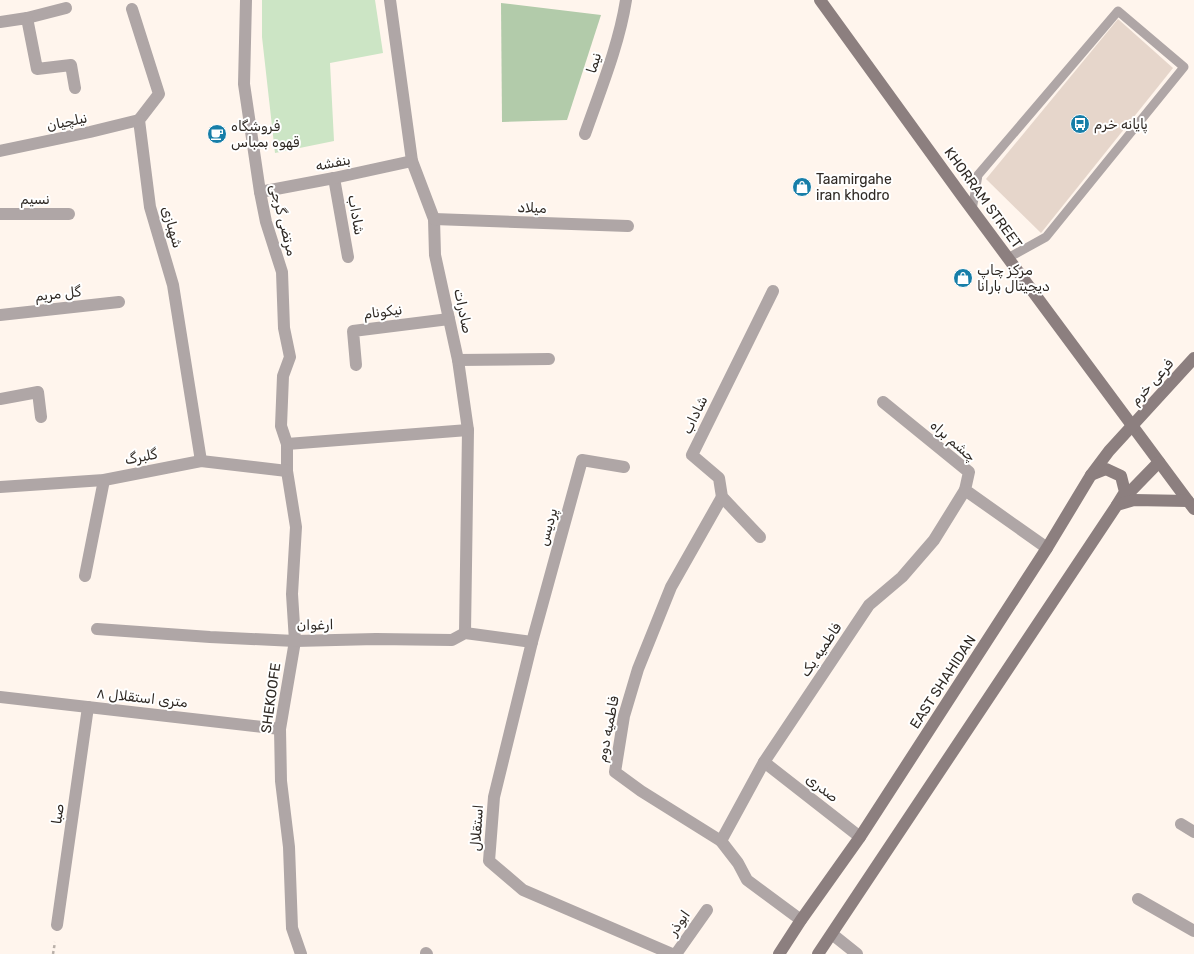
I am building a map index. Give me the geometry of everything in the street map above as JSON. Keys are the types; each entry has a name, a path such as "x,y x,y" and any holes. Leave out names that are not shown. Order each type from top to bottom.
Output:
{"main road":[{"name":"KHORRAM STREET","path":"820,0 972,210 1191,505"},
{"name":"فرعی خرم","path":"1132,426 1194,358"},
{"name":"EAST SHAHIDAN","path":"779,954 801,920 860,837 1047,548 1091,475 1109,451 1132,426"},
{"path":"1117,505 1159,462"},
{"path":"818,954 1125,492 1121,476 1106,469 1091,475"},
{"path":"1117,505 1134,500 1191,505"}],"street":[{"name":"مرتضی گرجی","path":"246,0 244,84 260,192 266,222 282,272 284,328 290,357 283,376 281,426 287,444"},
{"name":"صادرات","path":"390,0 412,161 434,219 435,255 458,360 468,430 465,633"},
{"name":"نیما","path":"585,134 608,71 626,0"},
{"path":"0,22 27,18 66,8"},
{"path":"132,9 159,94 139,120"},
{"path":"27,18 37,70 71,65 75,88"},
{"name":"نیلچیان","path":"0,151 139,120"},
{"name":"شهبازی","path":"139,120 150,207 173,285 201,461"},
{"name":"بنفشه","path":"260,192 412,161"},
{"name":"شاداب","path":"334,178 348,257"},
{"name":"نسیم","path":"0,214 69,214"},
{"name":"میلاد","path":"434,219 628,226"},
{"name":"شاداب","path":"722,497 718,478 692,455 774,291"},
{"name":"گل مریم","path":"0,315 119,302"},
{"name":"نیکونام","path":"356,365 353,331 449,319"},
{"path":"458,360 549,359"},
{"path":"0,399 38,392 41,417"},
{"name":"چشم براه","path":"883,402 969,472 965,490"},
{"path":"287,444 468,430"},
{"name":"SHEKOOFE","path":"287,444 287,471 296,526 292,594 295,641 280,729 281,781 289,847 292,928 301,954"},
{"name":"پردیس","path":"532,642 582,460 624,467"},
{"name":"گلبرگ","path":"0,487 104,480 201,461 287,471"},
{"path":"85,576 104,480"},
{"path":"965,490 1047,548"},
{"name":"فاطمیه یک","path":"721,841 764,762 869,605 902,577 934,540 965,490"},
{"path":"722,497 760,537"},
{"name":"فاطمیه دوم","path":"722,497 671,587 638,669 624,716 614,772 640,791 721,841 738,863 747,880 801,920"},
{"name":"ارغوان","path":"97,629 295,641 376,639 452,640 465,633 532,642"},
{"name":"استقلال","path":"532,642 494,797 489,861 523,890 672,954"},
{"name":"۸ متری استقلال","path":"0,697 280,729"},
{"name":"صبا","path":"57,925 88,707"},
{"name":"صدری","path":"764,762 860,837"},
{"path":"1181,824 1194,832"},
{"path":"1138,899 1194,931"},
{"name":"ابوذر","path":"676,954 707,910"},
{"path":"832,934 857,954"}],"lane":[{"path":"972,210 978,176 1118,11 1184,67 1046,236 1008,258"}],"green space":[{"path":"262,0 375,0 383,53 330,63 334,141 275,153 262,37"},
{"path":"501,3 601,15 567,120 502,122"}],"building":[{"name":"پایانه خرم","path":"1118,19 1173,68 1041,233 986,179"}],"place":[{"name":"پایانه خرم","path":"1080,124"},
{"name":"فروشگاه قهوه بمباس","path":"217,134"},
{"name":"Taamirgahe iran khodro","path":"802,187"},
{"name":"مرکز چاپ دیجیتال بارانا","path":"963,278"}]}
